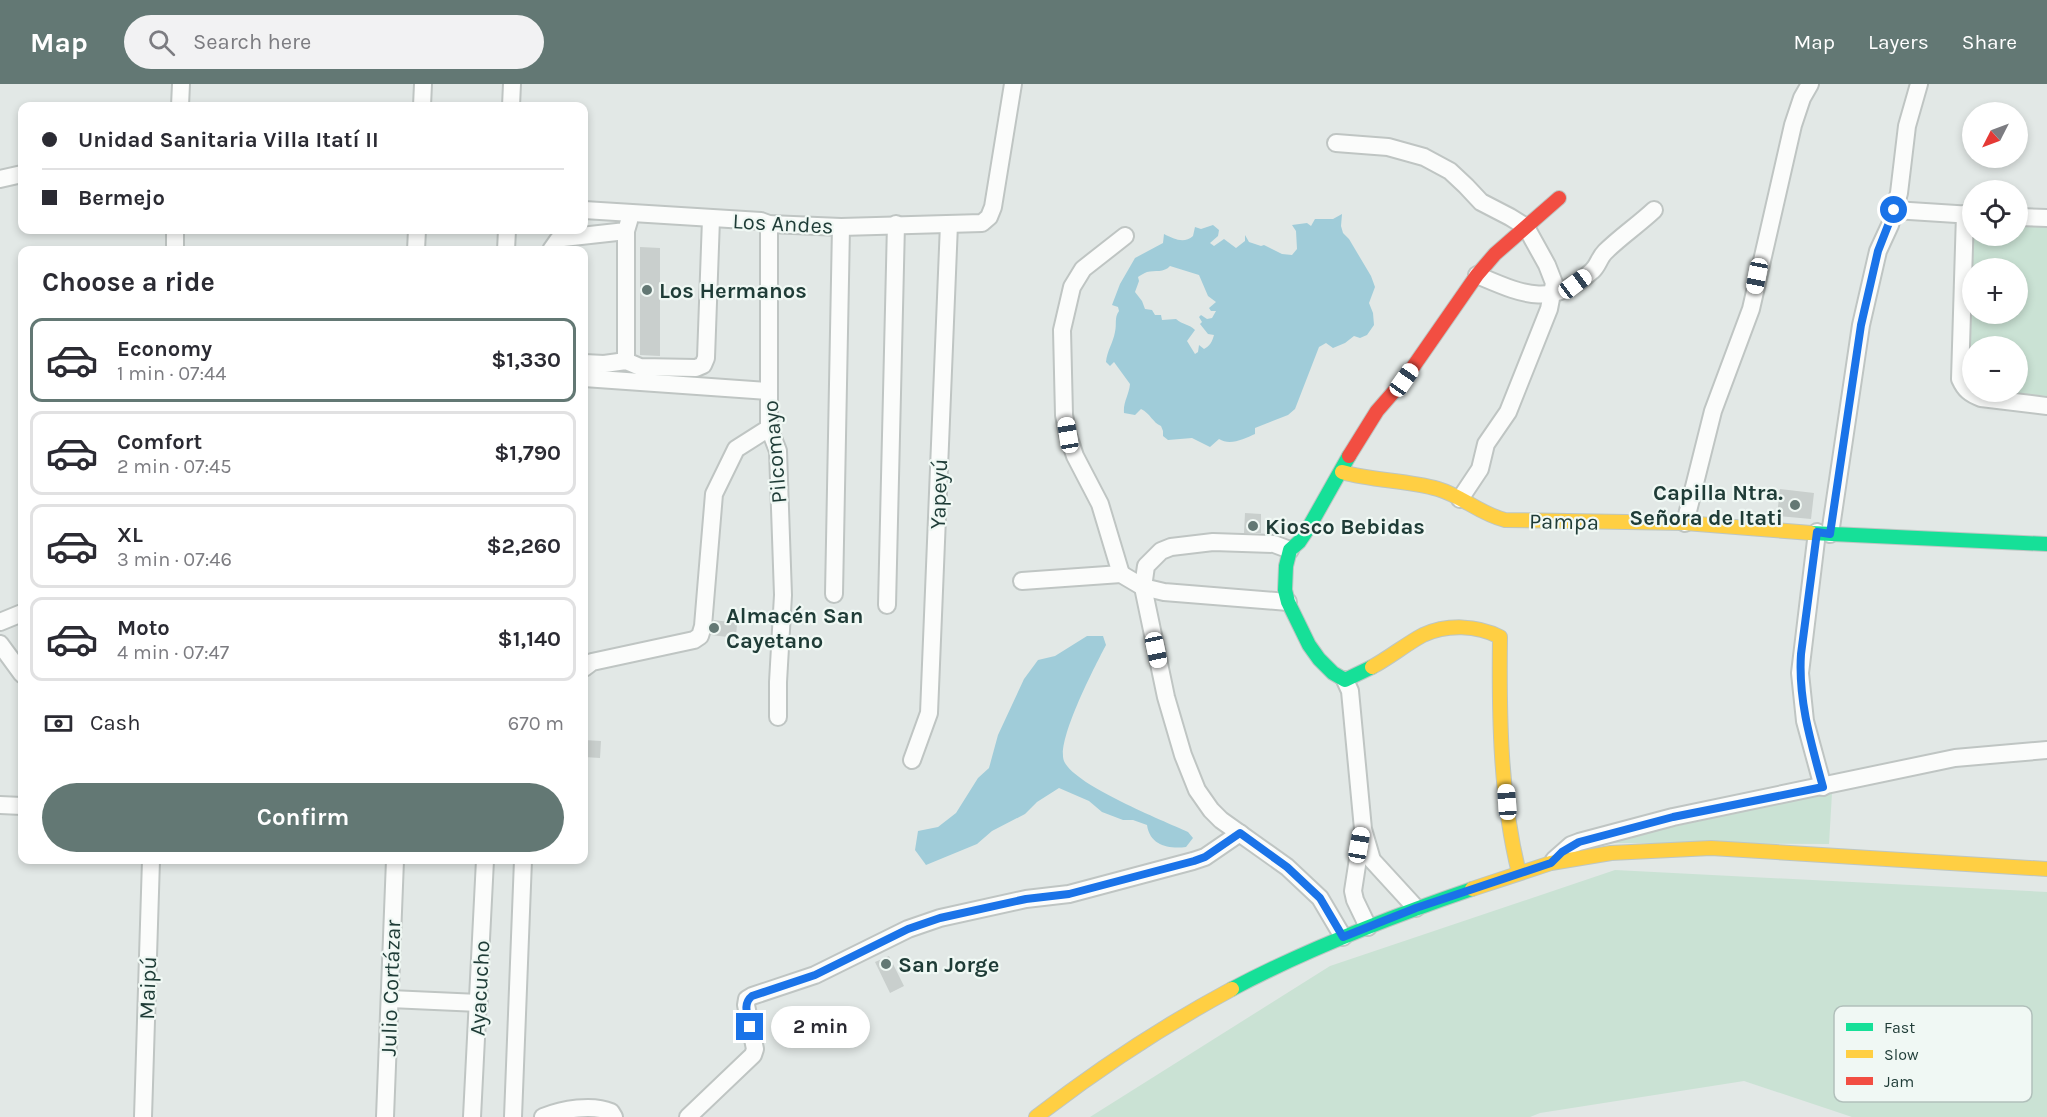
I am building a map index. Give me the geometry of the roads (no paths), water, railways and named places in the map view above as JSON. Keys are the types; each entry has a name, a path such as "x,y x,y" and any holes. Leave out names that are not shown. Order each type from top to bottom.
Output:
{"street":[{"path":"180,102 181,84"},
{"path":"422,102 423,84"},
{"path":"511,102 512,84"},
{"name":"Los Andes","path":"588,210 761,221 769,224 841,226 982,223 989,217 993,207 1013,84"},
{"path":"1685,523 1713,411 1751,309 1793,125 1802,98 1810,84"},
{"path":"1823,787 1805,721 1800,672 1861,325 1878,251 1899,193 1907,126 1919,84"},
{"path":"1336,143 1388,147 1424,157 1450,171 1481,202 1526,227 1554,283 1550,309 1508,412 1486,444 1480,469 1460,499"},
{"path":"0,179 18,175"},
{"path":"1416,908 1372,860 1362,829 1350,691 1344,680 1319,659 1309,645 1288,602 1285,590 1286,566 1290,550 1310,527 1361,435 1377,411 1404,380 1477,275 1495,254 1559,198"},
{"path":"1477,275 1515,291 1532,295 1553,294 1575,284 1591,272 1603,254 1654,210"},
{"path":"1894,210 1962,215"},
{"path":"626,361 627,231 631,213"},
{"path":"2028,217 2047,218"},
{"path":"588,363 626,361 640,367 696,368 703,364 706,358 711,219"},
{"name":"Pilcomayo","path":"769,224 769,428 778,451 783,596 778,717"},
{"path":"887,605 896,224"},
{"name":"Yapeyú","path":"912,760 929,713 949,224"},
{"path":"834,594 841,226"},
{"path":"554,246 563,238 627,231"},
{"path":"1121,574 1100,504 1075,456 1068,435 1064,415 1062,330 1072,287 1083,269 1125,236"},
{"path":"1967,246 1960,379 1964,388 1972,395 1981,398 2047,406"},
{"path":"588,378 768,391"},
{"path":"588,665 592,662 694,640 700,636 703,627 714,494 736,449 769,428"},
{"name":"Pampa","path":"1342,472 1358,477 1440,490 1494,518 1505,520 1685,523 1823,533 2047,544"},
{"path":"1290,550 1274,544 1213,542 1171,547 1161,551 1146,566 1143,586 1166,697 1183,755 1197,790 1221,820 1287,867 1320,898 1343,937"},
{"path":"1022,581 1121,574 1143,586 1164,592 1288,602"},
{"path":"0,622 18,615"},
{"path":"1344,680 1365,671 1425,634 1443,629 1464,628 1491,631 1500,637 1498,689 1507,802 1511,842 1519,873"},
{"path":"0,644 18,669"},
{"path":"1551,863 1562,852 1579,842 1673,817 1955,758 2047,750"},
{"path":"0,806 18,806"},
{"path":"1362,829 1353,891 1368,927"},
{"path":"688,1117 753,1055 755,1049 746,1005 747,999 752,996 815,975 908,929 940,918 1026,899 1069,894 1194,861 1205,857 1240,833"},
{"path":"1036,1117 1076,1086 1202,1005 1277,965 1416,908 1551,863 1611,854 1711,848 2047,869"},
{"name":"Maipú","path":"143,1117 151,864"},
{"name":"Julio Cortázar","path":"385,1117 395,864"},
{"name":"Ayacucho","path":"472,1117 485,864"},
{"name":"Ayacucho","path":"513,1117 523,864"},
{"path":"390,999 479,1003"},
{"path":"543,1117 595,1107 612,1112 615,1117"}],"water":[{"path":"1342,214 1343,233 1371,276 1375,287 1369,303 1374,325 1367,335 1360,338 1354,336 1333,348 1326,343 1319,347 1295,409 1288,415 1255,428 1255,434 1251,436 1232,442 1219,439 1210,447 1192,438 1168,440 1163,436 1161,426 1141,409 1135,415 1124,413 1130,384 1114,362 1110,366 1106,362 1119,311 1118,307 1112,305 1120,284 1135,258 1163,243 1164,234 1175,239 1186,240 1193,236 1195,227 1201,229 1213,225 1219,230 1218,236 1210,243 1214,246 1224,239 1236,248 1245,241 1245,235 1249,242 1264,245 1282,254 1292,255 1297,249 1296,231 1292,225 1307,223 1311,226 1315,219 1333,219","holes":["1170,266 1199,275 1208,296 1216,302 1209,308 1211,311 1216,311 1212,318 1207,319 1201,315 1199,317 1202,322 1200,324 1208,334 1214,335 1212,342 1204,349 1199,345 1198,352 1195,354 1187,341 1195,330 1176,319 1162,320 1161,315 1155,315 1152,310 1145,309 1135,292 1138,277 1147,272 1162,270"]},
{"path":"1087,636 1103,636 1106,645 1071,721 1063,751 1064,761 1084,781 1140,811 1188,832 1193,838 1186,847 1161,845 1152,838 1147,825 1133,820 1123,820 1102,812 1089,801 1059,788 1037,802 1025,814 992,831 977,844 926,865 915,850 918,831 938,827 956,813 978,778 989,768 998,735 1024,679 1038,660 1055,656"}],"place":[{"name":"Los Hermanos","path":"647,290"},
{"name":"Capilla Ntra. Señora de Itati","path":"1795,505"},
{"name":"Kiosco Bebidas","path":"1253,526"},
{"name":"Almacén San Cayetano","path":"714,628"},
{"name":"San Jorge","path":"886,964"}]}
